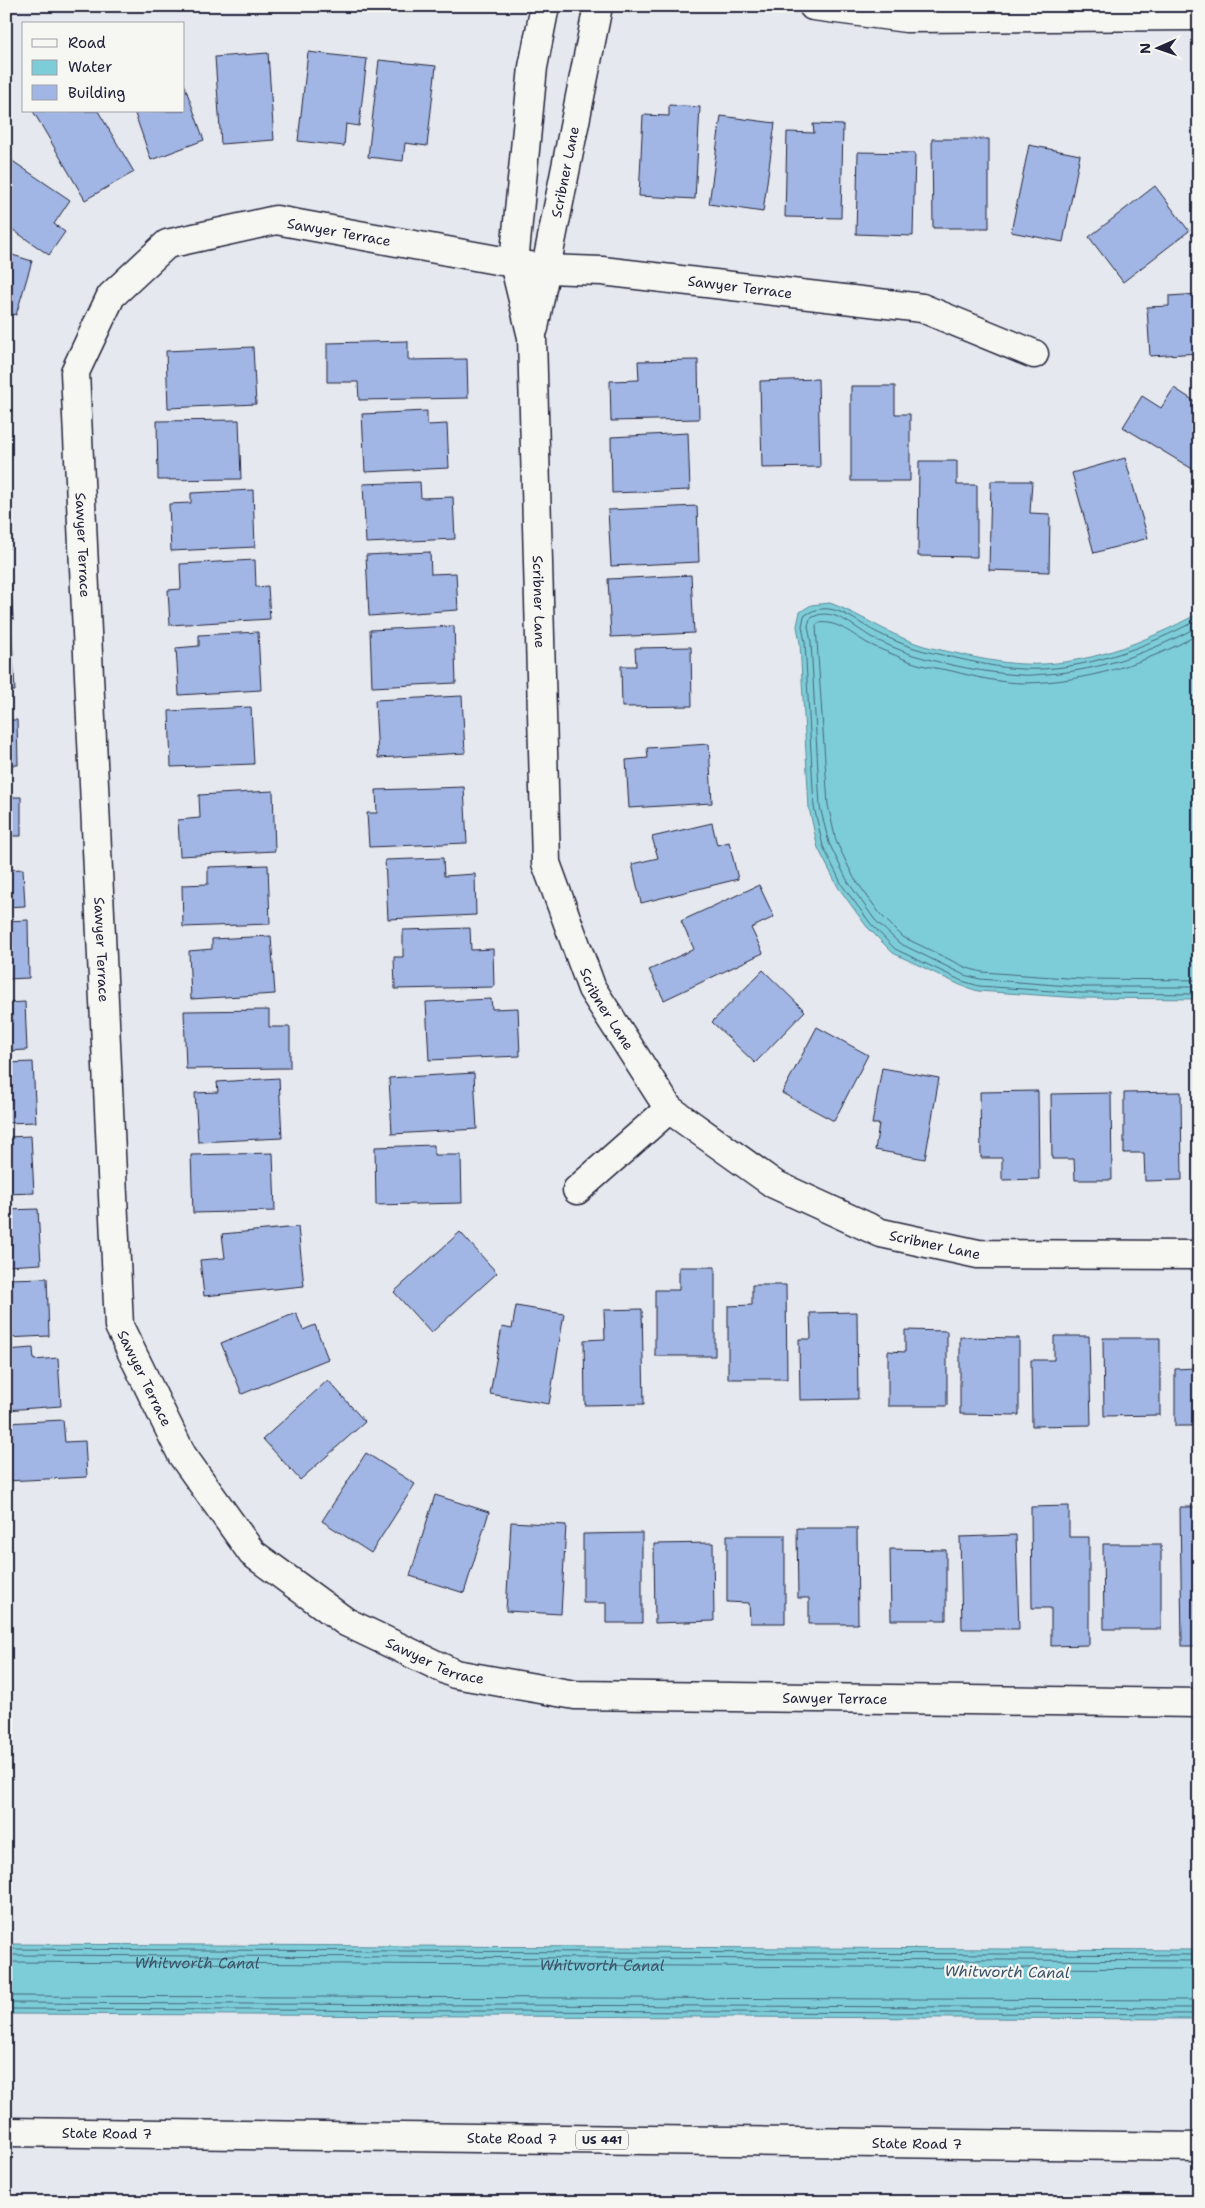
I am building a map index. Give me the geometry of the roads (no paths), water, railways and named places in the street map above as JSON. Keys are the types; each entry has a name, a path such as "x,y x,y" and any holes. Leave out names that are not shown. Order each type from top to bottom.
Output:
{"street":[{"name":"Scribner Lane","path":"545,6 533,67 514,263 532,337 546,863 592,990 669,1109 774,1184 881,1233 978,1254 1199,1255"},
{"name":"Scribner Lane","path":"532,337 598,6"},
{"path":"813,6 906,18 1199,16"},
{"name":"Sawyer Terrace","path":"1034,354 922,308 602,271 546,269 276,220 167,244 111,296 75,372 119,1326 182,1455 252,1553 346,1622 456,1674 575,1695 1199,1703"},
{"path":"577,1190 669,1109"},
{"name":"State Road 7","path":"6,2132 1199,2147"}],"water":[{"path":"830,603 920,645 1006,663 1023,664 1046,664 1092,657 1158,634 1199,613 1199,999 1080,998 978,991 960,985 893,953 867,927 838,887 818,848 809,808 800,643 797,626 800,612 811,605"},
{"name":"Whitworth Canal","path":"6,1944 1199,1950 1199,2019 6,2014"}]}
